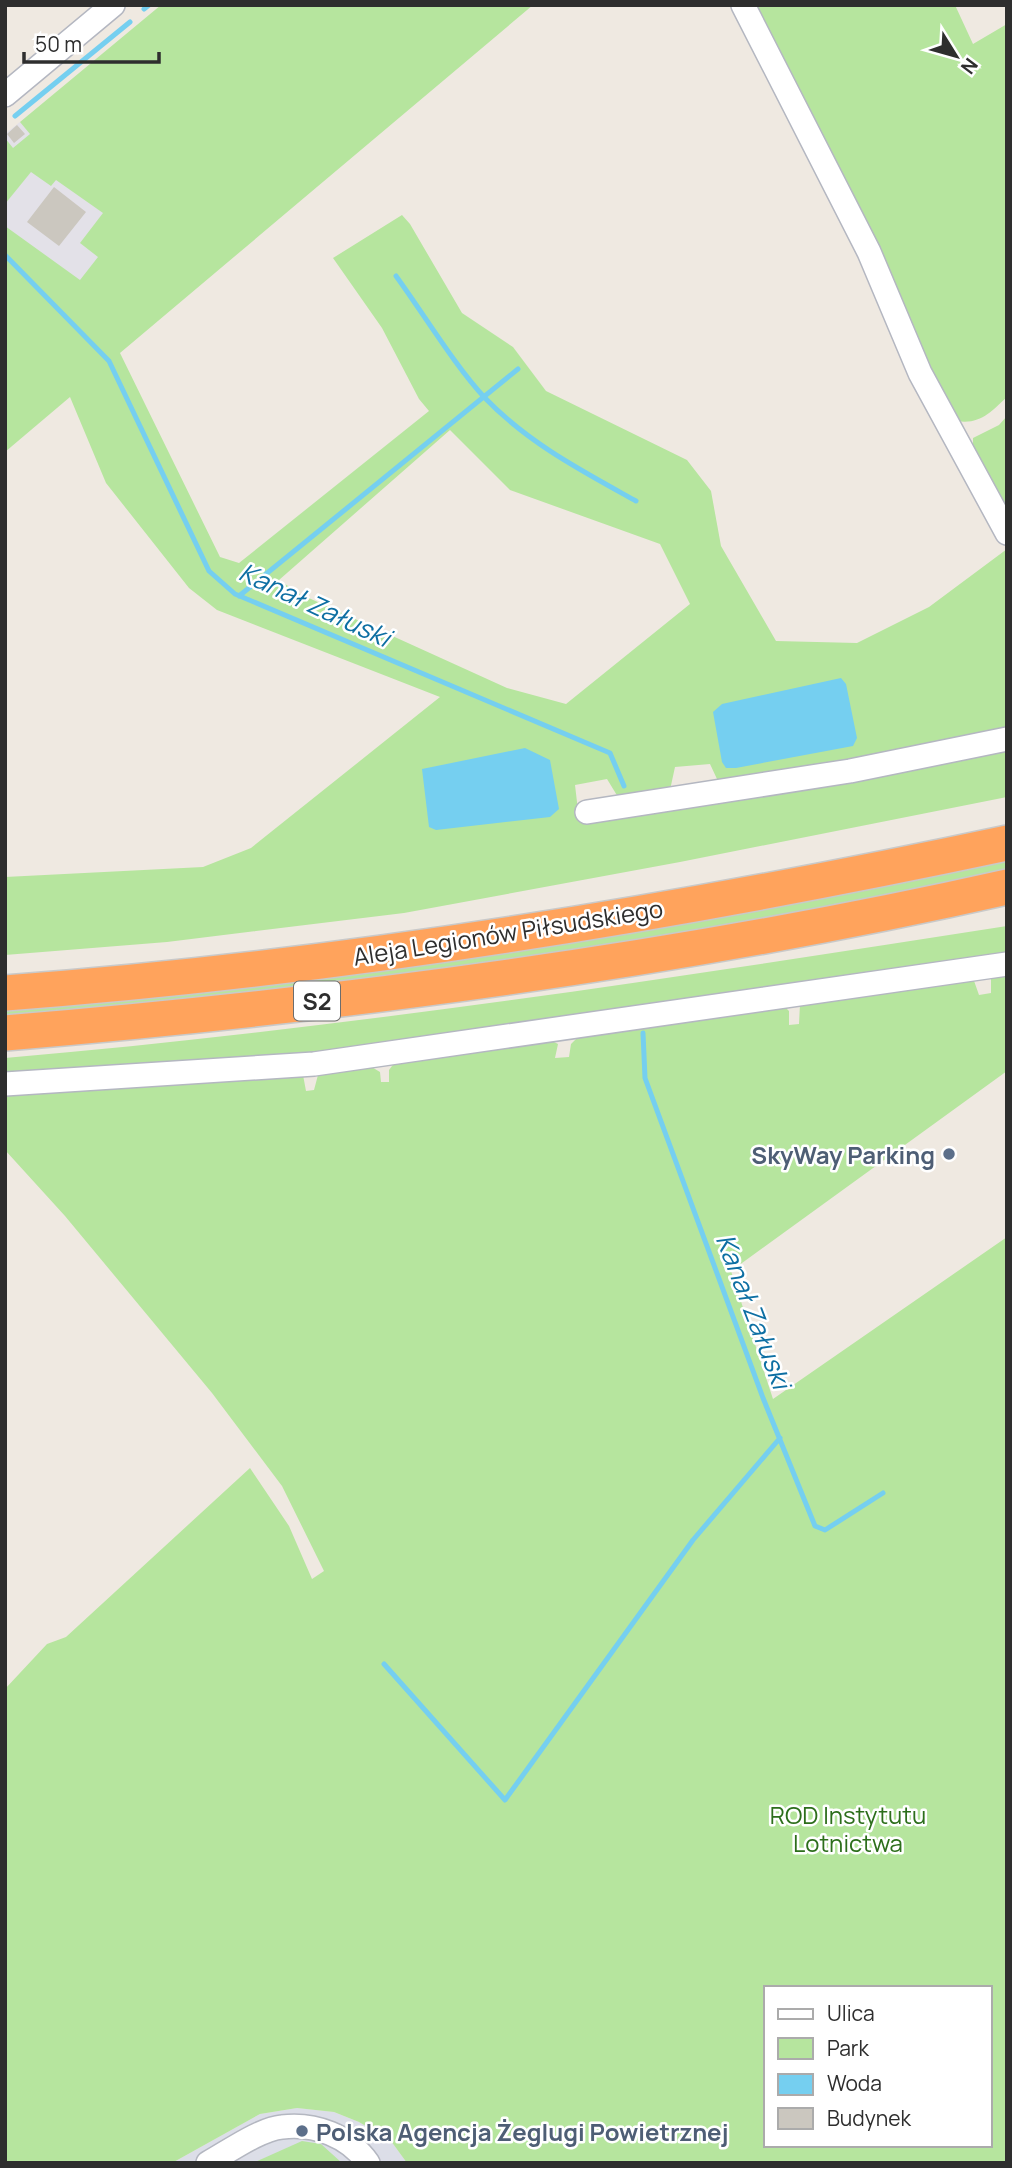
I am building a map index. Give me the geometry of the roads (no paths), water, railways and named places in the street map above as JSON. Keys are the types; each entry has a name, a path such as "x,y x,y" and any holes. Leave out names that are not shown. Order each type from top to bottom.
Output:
{"highway":[{"name":"Aleja Legionów Piłsudskiego","path":"5,993 266,967 541,930 877,870 1007,843"},
{"name":"Aleja Legionów Piłsudskiego","path":"5,1033 184,1018 627,961 903,911 1007,887"}],"street":[{"path":"5,96 113,5"},
{"path":"743,5 869,252 920,373 1007,533"},
{"path":"587,812 850,771 1007,739"},
{"path":"5,1084 314,1065 1007,964"},
{"path":"208,2163 280,2127 323,2130 339,2136 360,2152 368,2163"}],"water":[{"path":"841,678 846,684 857,738 853,746 726,768 722,762 713,712 722,704"},
{"path":"525,748 550,760 559,809 550,817 436,830 429,827 422,769"}],"waterway":[{"path":"144,9 149,5"},
{"path":"15,116 130,22"},
{"name":"Kanał Załuski","path":"5,255 109,361 209,571 235,594 610,753 624,786"},
{"path":"396,276 462,371 502,414 556,455 636,501"},
{"path":"239,596 518,369"},
{"name":"Kanał Załuski","path":"643,1033 645,1078 763,1398 815,1526 825,1530 883,1493"},
{"path":"384,1664 505,1800 693,1540 780,1438"}],"place":[{"name":"SkyWay Parking","path":"949,1154"},
{"name":"Polska Agencja Żeglugi Powietrznej","path":"302,2131"}],"park label":[{"name":"ROD Instytutu Lotnictwa","path":"848,1828"}]}
